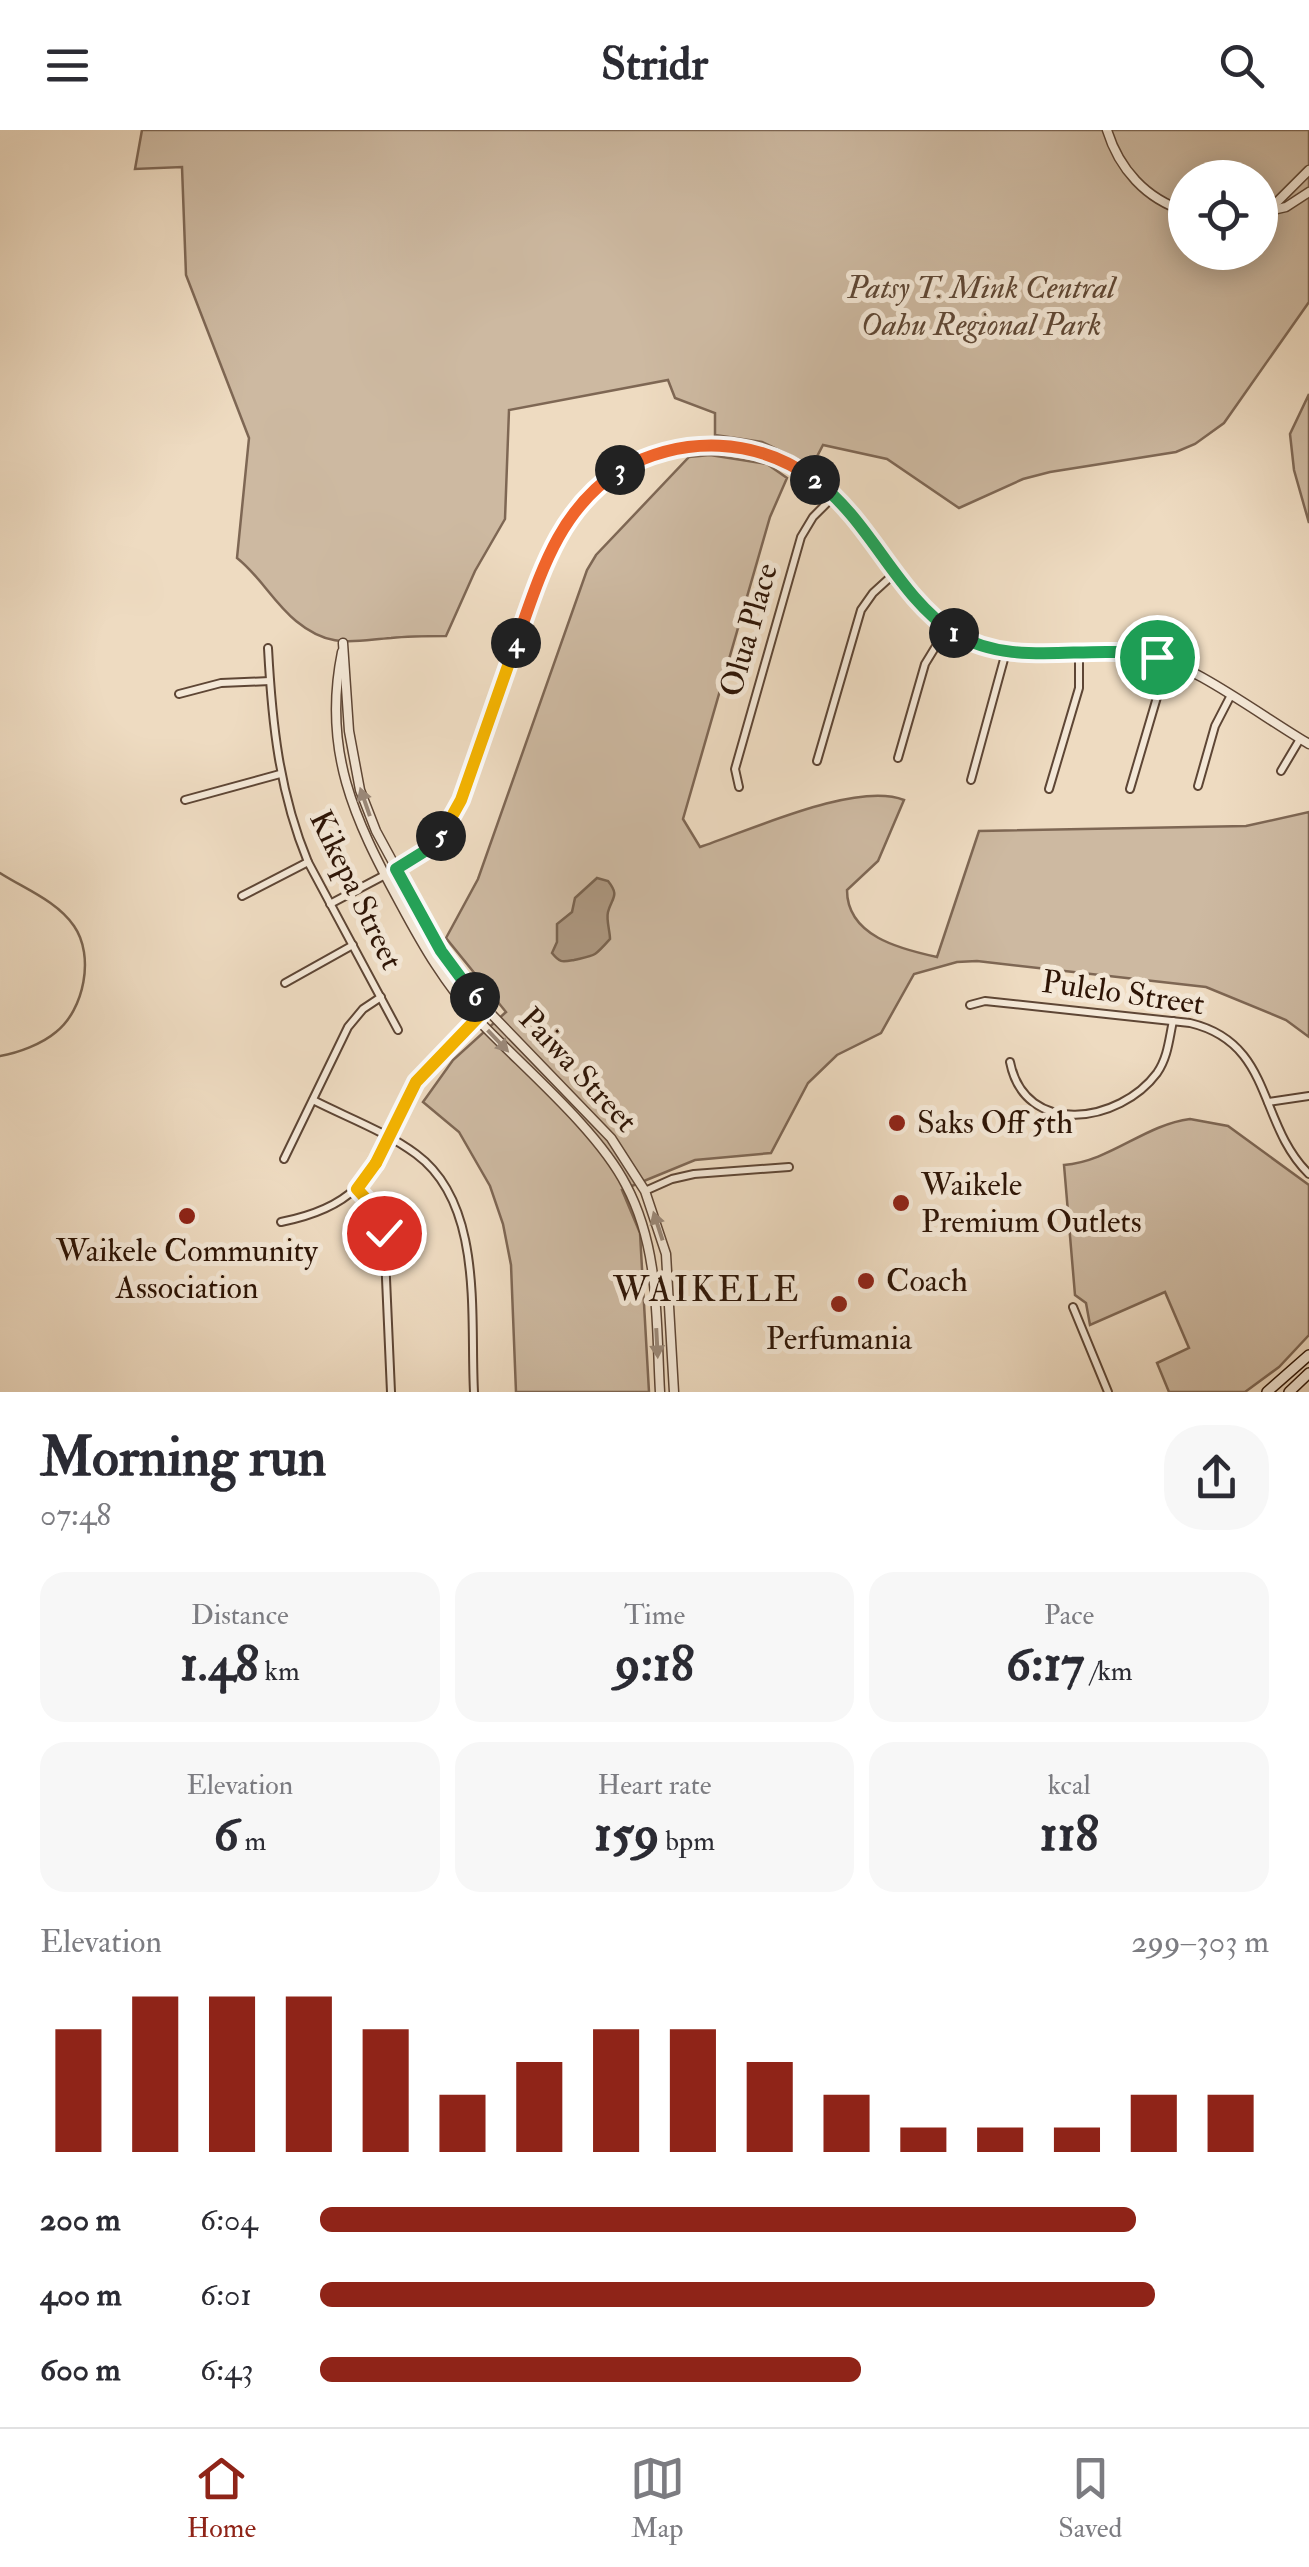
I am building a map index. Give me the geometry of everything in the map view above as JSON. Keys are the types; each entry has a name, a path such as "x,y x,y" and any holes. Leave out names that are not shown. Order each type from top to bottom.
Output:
{"main road":[{"path":"1267,1392 1309,1355"},
{"path":"1289,1392 1309,1373"}],"street":[{"path":"1107,130 1131,176 1156,198 1168,203"},
{"path":"1278,201 1309,170"},
{"path":"1278,208 1309,192"},
{"path":"330,904 396,869 436,841 457,810 548,555 565,522 589,493 618,471 648,456 682,447 744,448 777,458 807,474 834,496 926,609 972,643 1006,652 1140,653 1172,662 1305,741 1281,771"},
{"name":"Olua Place","path":"739,787 735,769 801,537 813,517 834,496"},
{"path":"816,761 858,618 873,593 896,572"},
{"path":"898,758 925,664 947,628"},
{"name":"Paiwa Street","path":"660,1392 651,1253 625,1183 593,1138 476,1018 435,966 359,824 340,761 334,690 344,643 349,731 356,774 376,831 396,869 453,970 486,1009 596,1120 625,1156 645,1191 666,1254 674,1392"},
{"name":"Kikepa Street","path":"268,648 280,774 289,812 308,862 398,1030"},
{"path":"971,780 1006,652"},
{"path":"1049,789 1075,704 1080,652"},
{"path":"1130,789 1160,687 1172,662"},
{"path":"179,694 221,683 270,681"},
{"path":"1198,786 1215,726 1230,697"},
{"path":"185,800 280,774"},
{"path":"242,896 308,862"},
{"path":"284,983 353,945"},
{"path":"284,1160 348,1028 363,1009 381,997"},
{"name":"Pulelo Street","path":"970,1005 985,1001 1205,1026 1227,1038 1248,1060 1284,1143 1309,1174"},
{"path":"281,1222 318,1213 357,1189 372,1171 416,1082 486,1009"},
{"path":"1010,1062 1012,1074 1040,1106 1059,1115 1087,1116 1139,1090 1154,1076 1165,1058 1173,1021"},
{"path":"1268,1102 1309,1096"},
{"path":"313,1100 388,1138 429,1165 446,1187 460,1214 467,1248 474,1392"},
{"path":"625,1183 645,1191 694,1174 790,1167"},
{"path":"357,1189 376,1210 384,1233 391,1392"},
{"path":"638,1210 645,1191"},
{"path":"1074,1307 1108,1392"}],"green space":[{"name":"Patsy T. Mink Central Oahu Regional Park","path":"142,130 1309,130 1309,302 1224,423 1195,444 1176,452 1023,479 959,508 887,459 823,445 812,466 762,442 715,435 715,413 675,398 668,380 509,410 505,519 475,571 446,636 342,641 320,636 296,621 237,558 249,438 186,275 182,167 135,169"},
{"path":"1309,394 1309,523 1294,470 1290,434"},
{"path":"710,455 767,464 787,478 770,517 683,819 700,847 831,802 883,796 904,800 878,861 847,890 849,906 856,919 878,938 937,957 979,831 1246,826 1309,812 1309,1037 1286,1020 1206,987 977,961 957,962 914,974 881,1033 837,1055 808,1083 771,1153 695,1160 622,1190 640,1233 649,1392 516,1392 511,1265 503,1224 490,1186 459,1132 423,1102 453,1060 506,1012 446,938 478,879 587,570 596,555 689,457"},
{"path":"1190,1119 1228,1126 1309,1185 1309,1335 1279,1367 1245,1392 1169,1392 1157,1363 1189,1348 1165,1292 1090,1325 1086,1303 1075,1295 1064,1165 1097,1157 1158,1128"}],"shaded area":[{"path":"597,878 608,881 614,890 608,915 610,939 591,956 559,960 552,953 557,942 557,924 572,912 575,898"}],"waterway":[{"path":"0,873 50,902 67,917 80,938 85,967 80,997 66,1022 37,1044 0,1056"}],"place":[{"name":"Saks Off 5th","path":"897,1123"},
{"name":"Waikele Premium Outlets","path":"901,1203"},
{"name":"Waikele Community Association","path":"187,1216"},
{"name":"Coach","path":"866,1281"},
{"name":"Perfumania","path":"839,1304"}],"district":[{"name":"WAIKELE","path":"707,1290"}],"route":[{"path":"384,1233 376,1210 357,1189 378,1162 424,1070 486,1009 453,970 396,869 436,841 457,810 555,538 578,504 604,481 648,456 682,447 720,445 760,452 822,485 926,609 972,643 1020,654 1128,652 1157,657"}]}
